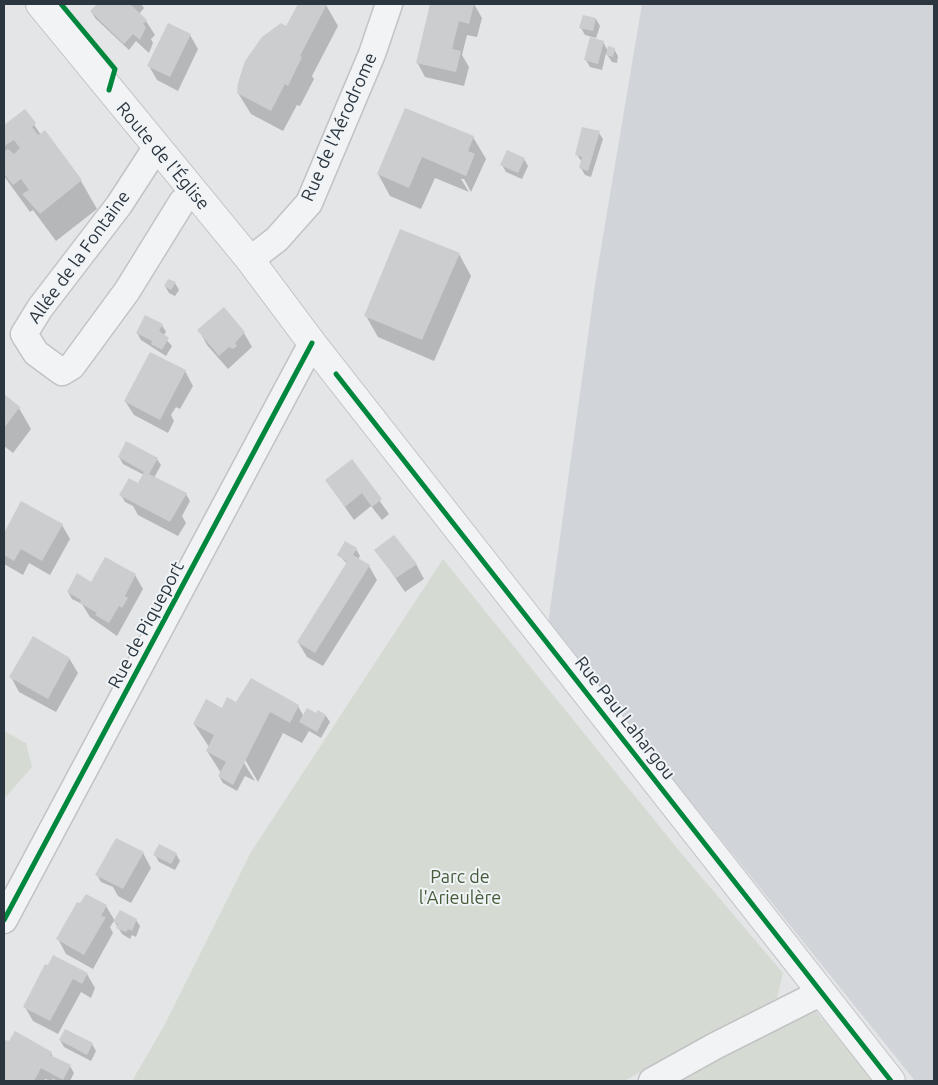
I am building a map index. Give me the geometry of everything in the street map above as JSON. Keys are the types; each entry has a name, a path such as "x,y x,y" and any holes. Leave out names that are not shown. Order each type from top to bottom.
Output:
{"street":[{"name":"Route de l'Église","path":"40,4 156,148 250,260"},
{"name":"Rue de l'Aérodrome","path":"250,260 277,239 309,203 372,54 389,4"},
{"name":"Allée de la Fontaine","path":"156,148 119,205 40,308 24,334 36,352 62,372 72,366 127,291 182,202 194,194"},
{"name":"Rue Paul Lahargou","path":"250,260 312,343 639,758 820,993 891,1081"},
{"name":"Rue de Piqueport","path":"4,920 312,343"},
{"path":"652,1081 715,1046 820,993"}],"shaded area":[{"path":"642,4 934,4 934,1081 915,1081 548,624 596,278"}],"green space":[{"name":"Parc de l'Arieulère","path":"443,559 681,853 783,973 777,998 624,1081 132,1081 164,1026 251,852"},
{"path":"4,731 26,743 32,767 4,799"},
{"path":"813,1008 875,1081 681,1081"}],"building":[{"path":"97,4 130,4 147,20 143,24 146,27 140,40 133,34 124,44 90,11"},
{"path":"298,4 327,4 300,56 302,57 288,86 285,84 271,111 237,93 238,83 245,61 262,37 281,23 286,26"},
{"path":"430,4 474,4 469,24 459,21 452,49 461,51 456,72 416,63"},
{"path":"583,15 596,18 593,31 579,28"},
{"path":"168,23 191,34 170,77 147,66"},
{"path":"590,37 604,41 598,64 584,60"},
{"path":"608,46 615,48 613,57 606,55"},
{"path":"405,108 474,136 468,151 475,154 466,176 422,157 409,188 377,174"},
{"path":"25,109 36,123 32,127 38,135 45,130 82,180 40,214 22,194 29,190 21,179 13,185 4,174 4,152 8,149 14,154 20,148 14,140 4,146 4,125"},
{"path":"582,127 600,131 588,171 579,168 582,157 575,155"},
{"path":"507,150 525,158 518,173 500,165"},
{"path":"400,229 460,253 422,340 364,316"},
{"path":"168,279 176,282 171,290 164,286"},
{"path":"224,307 245,332 235,343 237,346 233,349 229,347 219,356 197,330"},
{"path":"145,315 163,324 159,331 169,338 162,350 151,344 152,341 136,333"},
{"path":"150,352 186,370 160,420 124,401"},
{"path":"4,394 20,407 4,428"},
{"path":"126,441 158,458 149,474 187,493 170,522 119,495 129,478 138,483 144,472 118,457"},
{"path":"352,459 382,499 372,507 362,493 345,507 325,480"},
{"path":"21,501 63,524 42,561 21,549 14,561 4,555 4,533"},
{"path":"394,535 417,564 396,578 374,550"},
{"path":"345,541 357,548 353,555 370,565 315,653 297,642 347,562 337,555"},
{"path":"105,557 136,574 125,596 128,598 122,608 119,606 109,623 80,603 81,600 67,592 77,573 91,582"},
{"path":"33,636 70,658 48,699 9,677"},
{"path":"251,678 299,705 290,723 270,712 233,785 218,776 226,762 206,751 214,735 193,724 206,699 222,708 227,697 236,702"},
{"path":"307,708 316,713 318,710 326,715 317,732 299,722"},
{"path":"116,838 144,852 123,889 95,875"},
{"path":"159,844 177,853 171,864 153,855"},
{"path":"86,894 107,905 101,916 106,917 84,955 56,939 77,902 80,903"},
{"path":"120,910 137,919 132,931 128,929 126,932 116,928 118,924 113,922"},
{"path":"53,955 88,973 82,984 73,979 50,1021 23,1007 45,964 48,965"},
{"path":"65,1029 93,1043 87,1055 59,1040"},
{"path":"15,1031 52,1052 50,1055 71,1065 63,1080 41,1068 34,1081 4,1081 4,1042 5,1040 9,1041"}],"cycle path":[{"path":"61,4 115,69 109,90"},
{"path":"4,920 312,343"},
{"path":"336,374 891,1081"}]}
